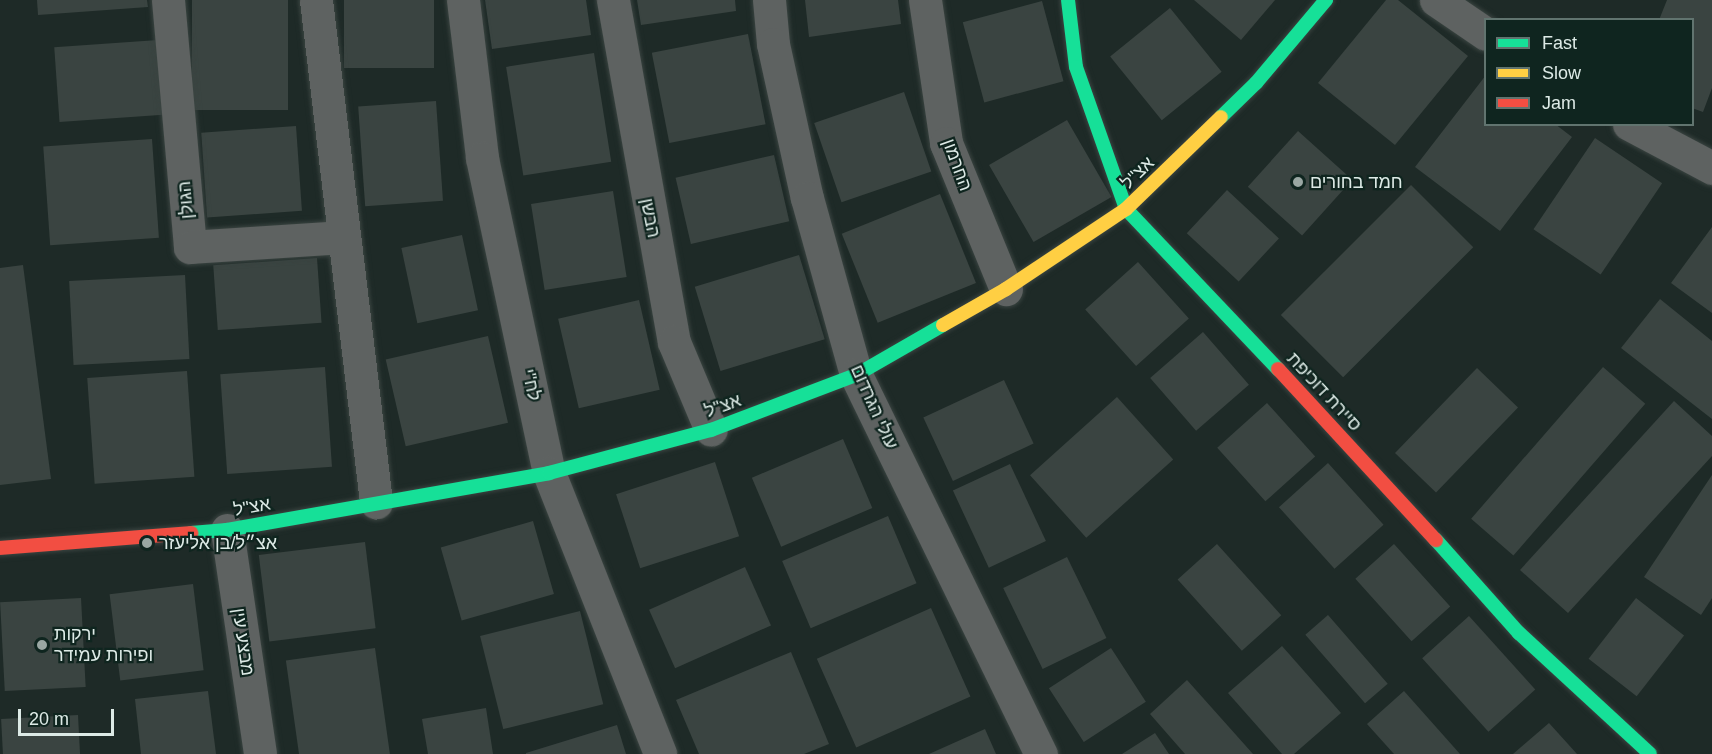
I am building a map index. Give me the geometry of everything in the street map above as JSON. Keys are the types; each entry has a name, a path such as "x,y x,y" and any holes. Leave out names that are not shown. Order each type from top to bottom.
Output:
{"street":[{"name":"הגולן","path":"168,0 190,247 343,237"},
{"path":"316,0 376,502"},
{"name":"לח\"י","path":"463,0 482,158 549,473 660,754"},
{"name":"הבשן","path":"613,0 674,342 711,430"},
{"name":"עולי הגרדום","path":"769,0 773,44 807,198 856,375 1041,754"},
{"name":"החרמון","path":"925,0 946,143 1006,289"},
{"name":"סיירת דוכיפת","path":"1068,0 1076,67 1126,210 1383,481 1519,633 1650,754"},
{"name":"אצ\"ל","path":"0,548 227,530 549,473 711,430 856,375 1006,289 1126,210 1256,83 1326,0"},
{"path":"1436,0 1484,33"},
{"path":"1633,126 1712,168"},
{"name":"מבצע עין","path":"227,530 260,754"}],"building":[{"path":"37,0 147,0 148,7 38,15"},
{"path":"192,0 288,0 288,110 192,110"},
{"path":"344,0 434,0 434,68 344,68"},
{"path":"485,0 586,0 591,35 492,49"},
{"path":"637,0 735,0 736,11 641,25"},
{"path":"805,0 898,0 901,24 809,37"},
{"path":"1194,0 1275,0 1241,40"},
{"path":"1386,0 1398,0 1468,56 1395,145 1318,83"},
{"path":"1667,0 1712,0 1712,88 1703,112 1694,109 1694,18 1660,18"},
{"path":"1042,1 1063,81 984,102 963,22"},
{"path":"1170,8 1222,72 1162,120 1110,56"},
{"path":"748,34 766,124 669,143 652,53"},
{"path":"158,40 163,115 59,122 54,47"},
{"path":"594,53 611,162 523,176 506,67"},
{"path":"1484,78 1484,126 1558,126 1572,137 1500,231 1415,167"},
{"path":"904,92 931,171 842,202 814,123"},
{"path":"436,101 443,201 365,206 358,106"},
{"path":"1067,120 1112,197 1034,242 989,165"},
{"path":"296,126 302,211 207,217 201,133"},
{"path":"1298,131 1352,180 1302,236 1248,187"},
{"path":"1595,138 1662,183 1601,274 1533,229"},
{"path":"152,139 159,238 50,245 43,147"},
{"path":"774,155 789,221 691,244 676,178"},
{"path":"1411,185 1473,247 1343,377 1281,315"},
{"path":"1227,190 1279,238 1239,282 1187,233"},
{"path":"613,191 627,277 545,290 531,204"},
{"path":"940,194 976,283 878,323 842,234"},
{"path":"1712,227 1712,313 1671,283"},
{"path":"462,235 478,310 417,323 401,248"},
{"path":"799,255 825,339 720,371 695,287"},
{"path":"317,258 322,323 218,330 213,265"},
{"path":"1138,262 1189,318 1136,366 1085,310"},
{"path":"23,265 51,479 0,485 0,268"},
{"path":"185,275 189,359 74,365 69,281"},
{"path":"1660,299 1712,341 1712,419 1621,348"},
{"path":"639,300 660,390 579,408 558,319"},
{"path":"1203,332 1249,385 1196,431 1150,378"},
{"path":"488,336 508,423 406,446 386,360"},
{"path":"325,367 332,467 227,474 220,374"},
{"path":"1603,367 1645,404 1513,555 1471,519"},
{"path":"1477,368 1518,408 1436,492 1395,453"},
{"path":"187,371 194,477 95,484 87,378"},
{"path":"1004,380 1034,443 953,481 923,418"},
{"path":"1117,397 1173,459 1086,538 1030,475"},
{"path":"1674,401 1712,436 1712,456 1568,613 1520,570"},
{"path":"1267,403 1315,457 1265,501 1217,448"},
{"path":"843,439 872,508 781,547 752,478"},
{"path":"715,462 739,536 640,568 616,494"},
{"path":"1328,463 1384,525 1334,569 1279,507"},
{"path":"1010,464 1046,541 989,568 953,491"},
{"path":"1712,475 1712,598 1701,615 1644,577"},
{"path":"888,516 917,583 811,628 782,561"},
{"path":"533,521 554,594 462,621 441,547"},
{"path":"365,542 376,628 269,641 259,555"},
{"path":"1217,544 1281,615 1242,651 1178,579"},
{"path":"1394,544 1450,606 1412,641 1355,579"},
{"path":"1067,557 1106,638 1043,669 1003,588"},
{"path":"745,567 771,625 675,668 649,610"},
{"path":"193,584 204,670 120,681 110,594"},
{"name":"ירקות ופירות עמידר","path":"81,598 86,687 5,691 0,602"},
{"path":"1636,598 1684,636 1637,696 1589,659"},
{"path":"931,608 970,697 856,747 817,659"},
{"path":"580,611 603,704 503,729 480,636"},
{"path":"1328,615 1388,684 1365,703 1305,635"},
{"path":"1469,616 1535,690 1488,732 1422,658"},
{"path":"1282,646 1341,713 1294,754 1282,754 1228,693"},
{"path":"375,648 390,754 299,754 286,661"},
{"path":"1111,648 1146,702 1084,742 1049,688"},
{"path":"791,652 829,744 804,754 699,754 676,700"},
{"path":"1187,680 1253,754 1185,754 1150,714"},
{"path":"208,691 216,754 141,754 135,699"},
{"path":"1404,691 1460,754 1394,754 1367,724"},
{"path":"486,708 493,754 428,754 422,719"},
{"path":"78,715 80,754 3,754 1,719"},
{"path":"1549,723 1577,754 1513,754"},
{"path":"617,725 626,754 526,754 526,753"},
{"path":"985,729 996,754 929,754"},
{"path":"1155,733 1169,754 1122,754"}],"traffic: fast":[{"path":"1068,0 1076,67 1126,209 1278,369"},
{"path":"1221,117 1256,83 1326,0"},
{"path":"191,533 227,530 549,473 711,430 856,375 943,325"},
{"path":"1436,540 1519,633 1650,754"}],"traffic: slow":[{"path":"943,325 1006,289 1126,209 1221,117"}],"traffic: jam":[{"path":"1278,369 1436,540"},
{"path":"0,548 191,533"}],"place":[{"name":"חמד בחורים","path":"1298,182"},
{"name":"אצ״ל/בן אליעזר","path":"147,543"},
{"name":"ירקות ופירות עמידר","path":"42,645"}]}
